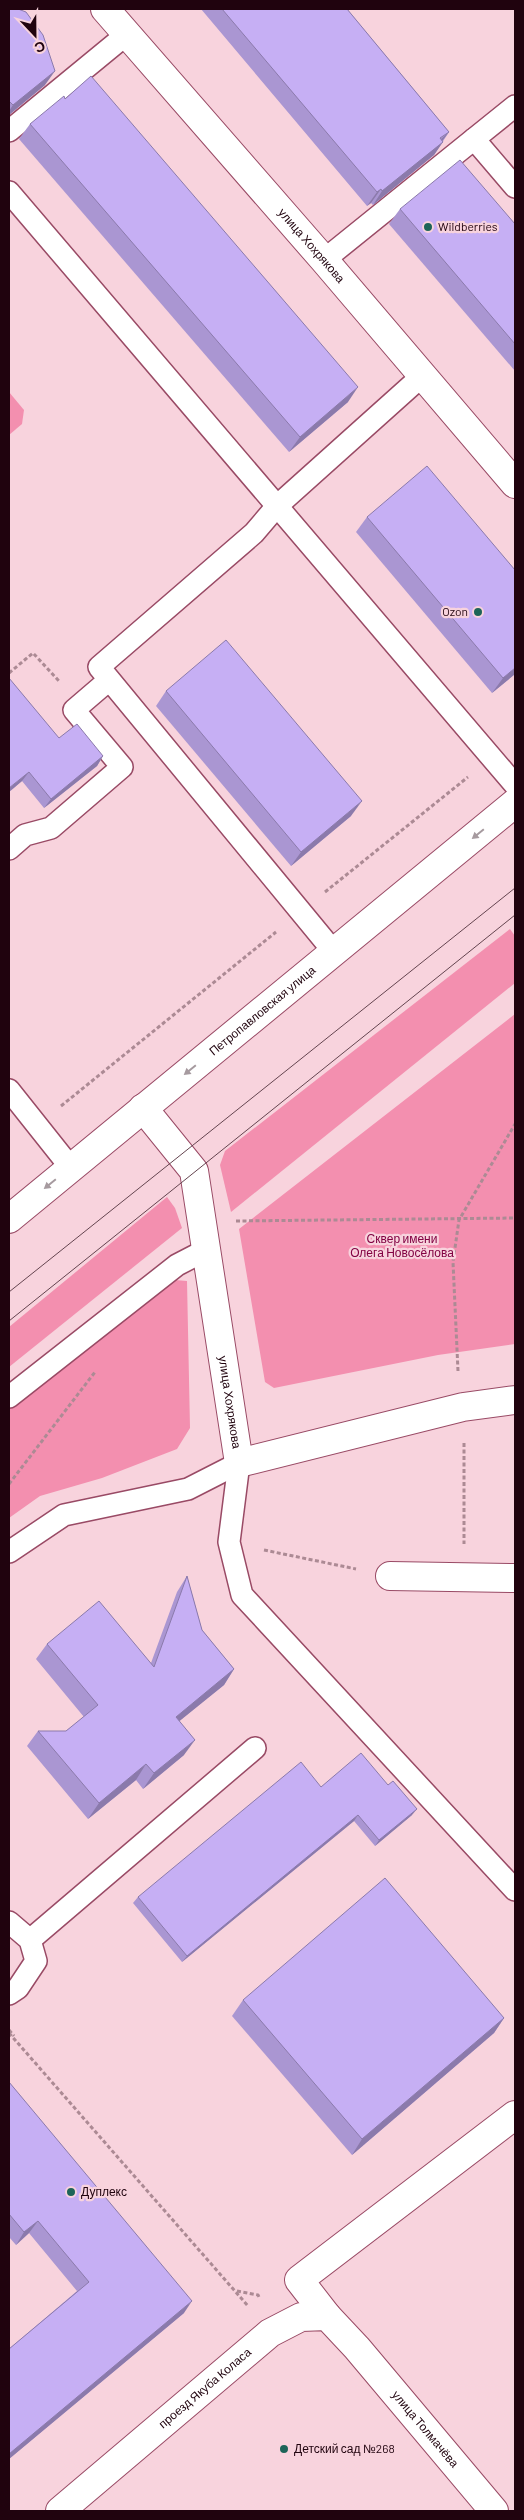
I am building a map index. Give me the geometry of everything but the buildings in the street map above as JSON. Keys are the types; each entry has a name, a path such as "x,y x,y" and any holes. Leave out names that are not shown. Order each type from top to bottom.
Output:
{"street":[{"name":"улица Хохрякова","path":"105,9 324,260 515,484"},
{"name":"Петропавловская улица","path":"9,1219 515,803"},
{"name":"улица Хохрякова","path":"143,1108 194,1171 204,1251 239,1463 463,1407 515,1400"},
{"path":"390,1576 515,1578"},
{"path":"327,2316 299,2280 515,2115"},
{"name":"улица Толмачёва","path":"327,2316 357,2348 494,2511"},
{"name":"проезд Якуба Коласа","path":"60,2511 270,2333 301,2317 327,2316"}],"lane":[{"path":"9,131 127,34"},
{"path":"324,260 460,141 515,106"},
{"path":"460,141 515,187"},
{"path":"9,192 515,785"},
{"path":"334,952 99,667 254,533 277,506 422,376"},
{"path":"9,849 25,836 51,828 122,767 74,710 110,680"},
{"path":"9,1090 71,1168"},
{"path":"9,1397 177,1265 204,1251"},
{"path":"239,1463 229,1542 242,1595 515,1890"},
{"path":"9,1552 64,1515 188,1489 239,1463"},
{"path":"30,1940 255,1748"},
{"path":"9,1922 30,1940 36,1960 18,1988 9,1994"}],"path":[{"path":"9,674 33,653 80,705"},
{"path":"37,1125 492,757"},
{"path":"458,1371 453,1262 460,1220 515,1124"},
{"path":"233,1221 515,1218"},
{"path":"9,1484 99,1368"},
{"path":"464,1442 464,1549"},
{"path":"229,1542 390,1576"},
{"path":"9,2032 235,2290 9,2032"}],"green space":[{"path":"9,392 24,410 22,424 9,435"},
{"path":"510,929 515,936 515,983 231,1212 220,1165 225,1151"},
{"name":"Сквер имени Олега Новосёлова","path":"515,1014 515,1344 438,1355 274,1388 265,1382 239,1229"},
{"path":"167,1197 175,1208 182,1228 9,1367 9,1327"},
{"path":"175,1280 187,1281 190,1428 177,1449 102,1478 40,1496 9,1518 9,1408"}],"tram line":[{"path":"9,1292 515,888"},
{"path":"9,1321 515,915"}],"place":[{"name":"Wildberries","path":"428,227"},
{"name":"Ozon","path":"478,612"},
{"name":"Дуплекс","path":"71,2192"},
{"name":"Детский сад №268","path":"284,2449"}]}
